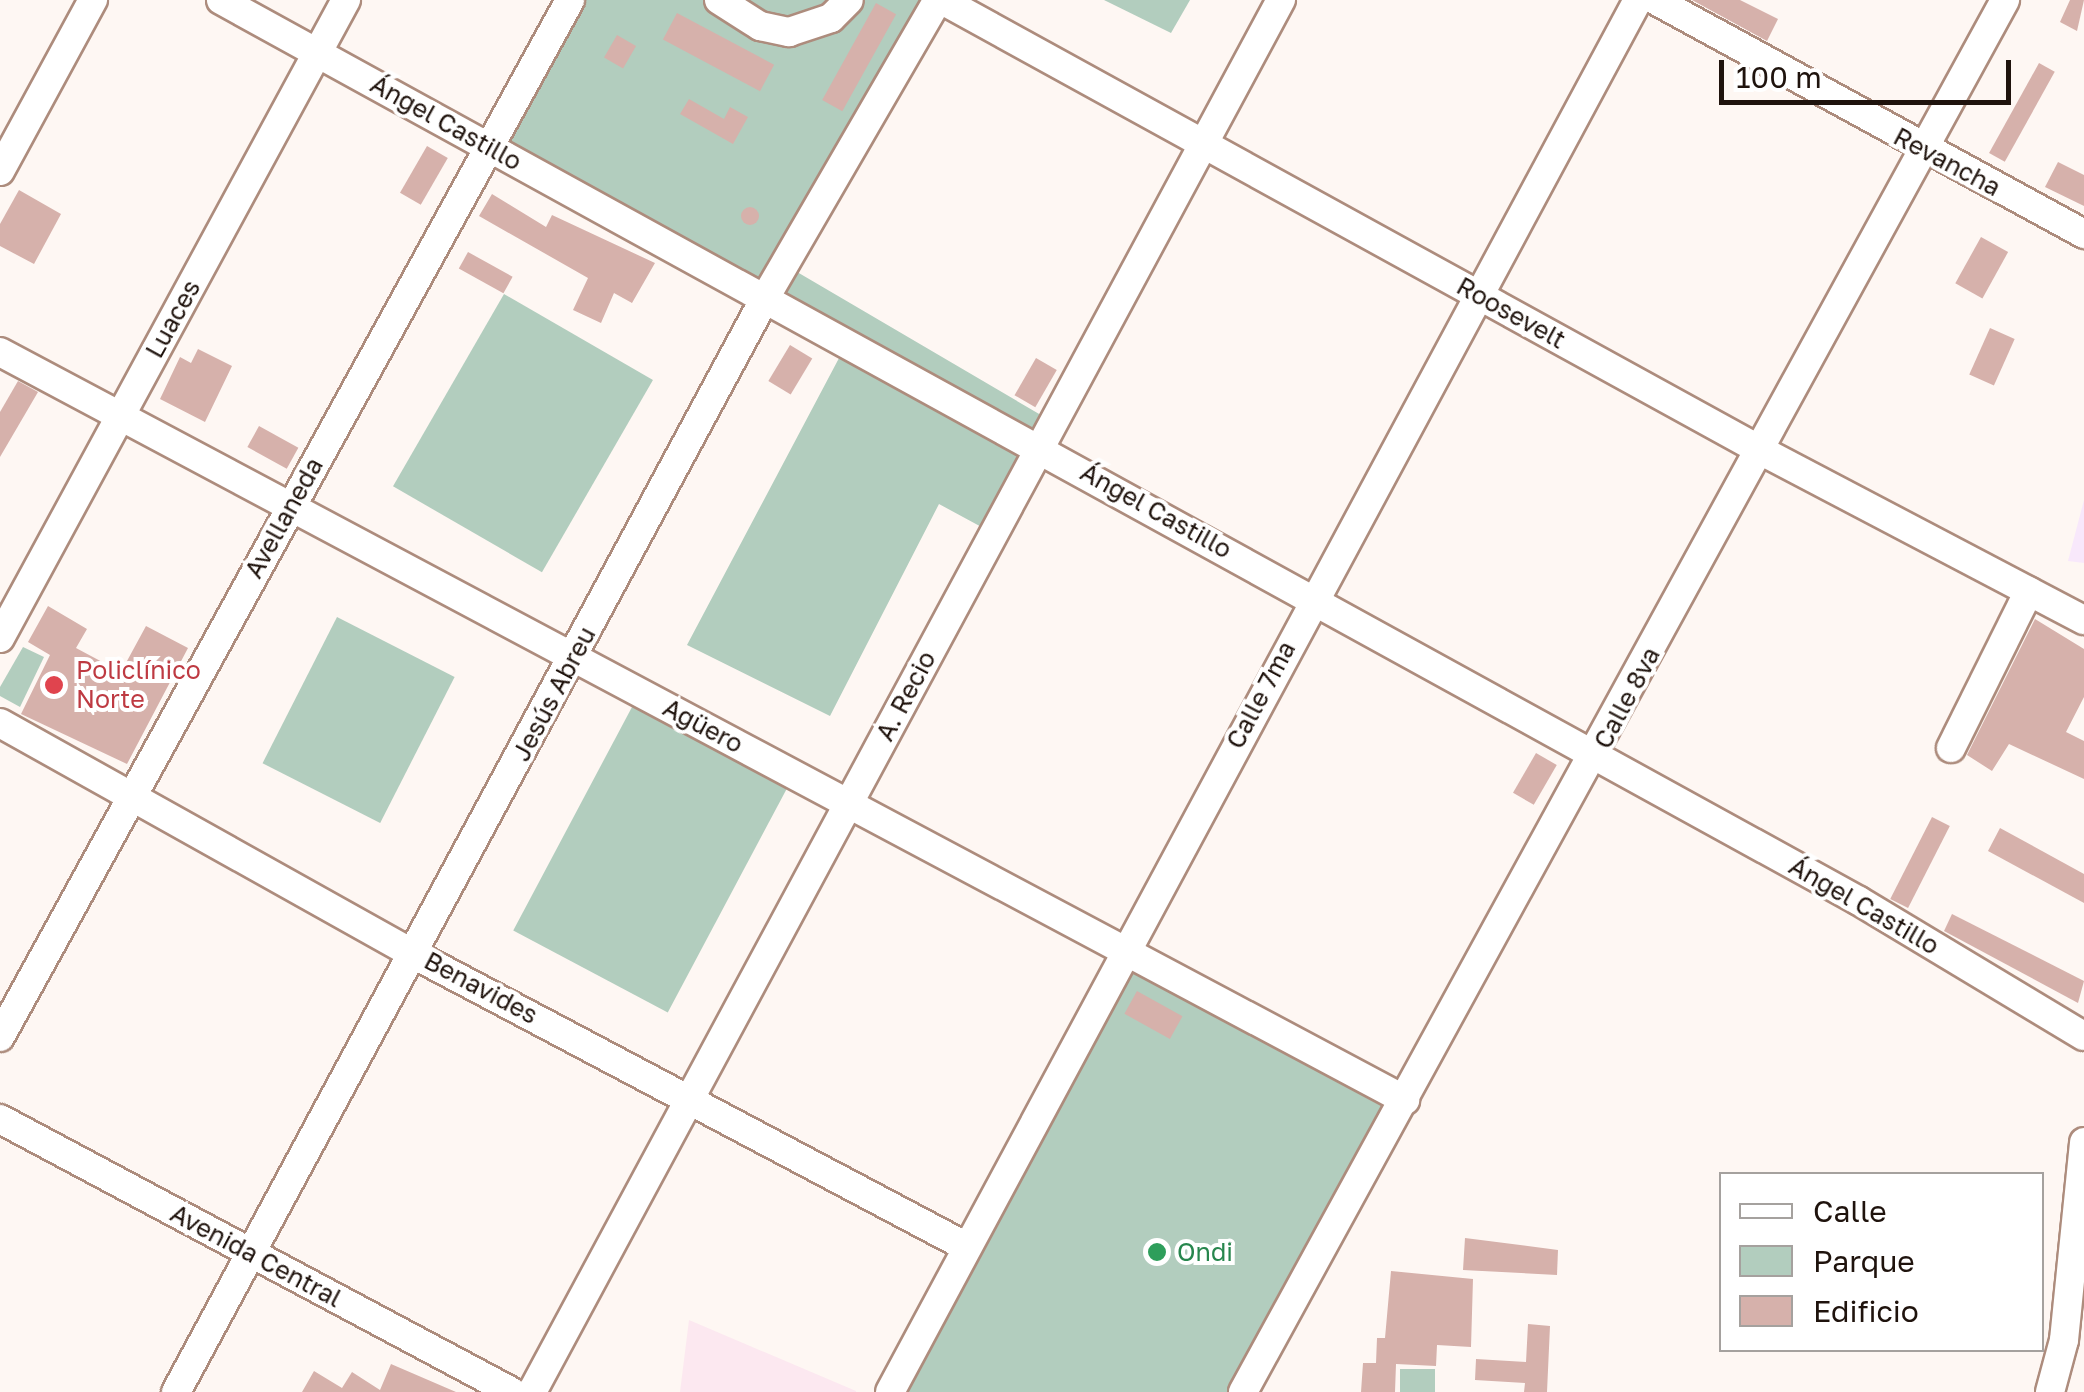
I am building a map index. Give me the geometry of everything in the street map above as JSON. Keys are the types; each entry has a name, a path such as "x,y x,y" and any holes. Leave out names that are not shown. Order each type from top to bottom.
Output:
{"street":[{"path":"0,171 93,0"},
{"name":"Ángel Castillo","path":"221,0 1314,598 2084,1036"},
{"name":"Luaces","path":"0,638 346,0"},
{"name":"Avellaneda","path":"0,1037 290,506 491,150 570,0"},
{"path":"719,0 760,26 789,32 831,18 849,0"},
{"name":"Roosevelt","path":"940,0 1758,449 2084,620"},
{"name":"Jesús Abreu","path":"176,1392 765,298 940,0"},
{"name":"A. Recio","path":"532,1392 1282,0"},
{"name":"Calle 7ma","path":"890,1392 1124,950 1638,0"},
{"name":"Revancha","path":"1655,0 1922,150 2084,234"},
{"name":"Calle 8va","path":"1243,1392 1596,756 1758,449 2005,0"},
{"name":"Agüero","path":"0,352 1405,1100"},
{"path":"1951,748 2029,591"},
{"name":"Benavides","path":"0,723 415,954 965,1246"},
{"name":"Avenida Central","path":"0,1119 512,1392"},
{"path":"2050,1392 2064,1340 2084,1142"}],"shaded area":[{"path":"2084,500 2084,563 2068,561"},
{"path":"689,1320 856,1391 856,1392 680,1392"}],"green space":[{"path":"570,0 938,0 792,269 1046,418 987,530 939,504 830,716 687,645 847,343 491,150"},
{"path":"1104,0 1190,0 1171,33"},
{"path":"504,294 653,380 542,572 393,486"},
{"path":"337,617 455,677 380,823 263,763"},
{"path":"23,647 44,657 20,707 0,696 0,687"},
{"path":"640,692 795,774 668,1013 513,930"},
{"name":"Ondi","path":"1136,967 1374,1097 1384,1109 1237,1392 905,1392"},
{"path":"1400,1369 1435,1369 1435,1392 1400,1392"}],"building":[{"path":"1692,0 1740,0 1778,19 1767,41"},
{"path":"2070,0 2084,0 2077,31 2060,22"},
{"path":"876,3 896,14 842,111 822,100"},
{"path":"677,13 774,65 760,91 663,39"},
{"path":"617,35 636,46 623,69 604,58"},
{"path":"2039,63 2055,72 2005,162 1989,153"},
{"path":"689,99 724,119 730,107 748,117 733,144 680,114"},
{"path":"427,146 448,158 421,205 400,193"},
{"path":"2058,162 2084,175 2084,206 2045,187"},
{"path":"19,190 61,214 34,264 0,246 0,224"},
{"path":"492,194 546,227 552,215 655,263 632,303 614,293 601,323 573,310 588,278 479,216"},
{"path":"750,207 757,209 757,223 750,225 743,223 741,216 743,209"},
{"path":"1981,237 2008,252 1982,298 1955,283"},
{"path":"468,252 513,277 503,293 459,269"},
{"path":"1990,328 2015,339 1994,386 1969,375"},
{"path":"790,345 812,358 791,394 768,381"},
{"path":"198,349 232,366 205,422 160,399 180,357 191,363"},
{"path":"1036,358 1057,370 1035,407 1014,395"},
{"path":"18,381 38,392 0,457 0,412"},
{"path":"259,426 298,448 287,469 247,447"},
{"path":"48,606 87,629 76,648 121,672 146,626 188,648 127,764 21,714 50,655 28,642"},
{"path":"2035,619 2084,649 2084,697 2066,732 2084,741 2084,779 2009,744 1992,771 1967,755"},
{"path":"1536,753 1557,765 1534,805 1513,793"},
{"path":"1932,817 1950,826 1908,908 1890,899"},
{"path":"2000,828 2084,874 2084,903 1988,851"},
{"path":"1952,914 2084,981 2078,1003 1944,931"},
{"path":"1137,991 1182,1016 1170,1039 1124,1014"},
{"path":"1465,1238 1558,1250 1557,1275 1463,1270"},
{"path":"1391,1271 1473,1279 1471,1347 1437,1345 1436,1366 1396,1364 1395,1392 1361,1392 1363,1363 1376,1363 1377,1338 1385,1338"},
{"path":"1528,1324 1550,1326 1547,1392 1524,1392 1525,1383 1475,1380 1476,1359 1526,1362"},
{"path":"391,1364 456,1392 302,1392 314,1371 342,1388 352,1372 380,1390"}],"place":[{"name":"Policlínico Norte","path":"54,685"},
{"name":"Ondi","path":"1157,1252"}]}
